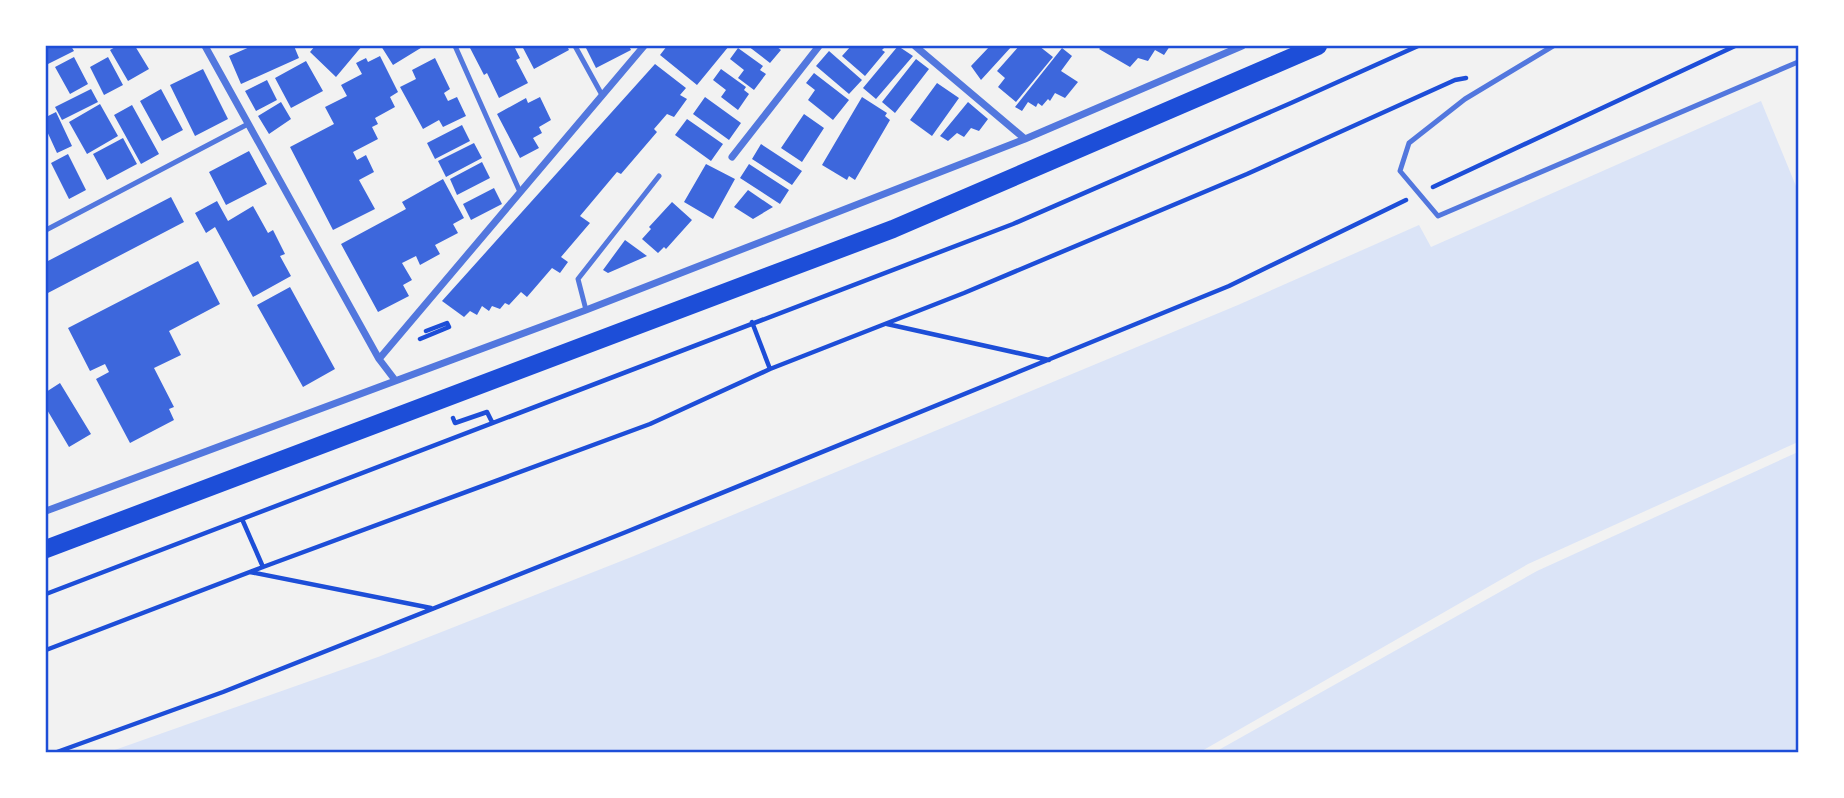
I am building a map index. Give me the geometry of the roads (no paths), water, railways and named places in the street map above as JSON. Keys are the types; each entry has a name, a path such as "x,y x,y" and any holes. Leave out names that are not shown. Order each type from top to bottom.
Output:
{"main road":[{"path":"46,549 893,229 1318,46"}],"street":[{"path":"205,46 379,359 395,380"},
{"path":"379,359 643,46"},
{"path":"732,157 819,46"},
{"path":"915,46 1025,139"},
{"path":"1217,46 1228,51"},
{"path":"46,511 586,310 1025,139 1242,46"}],"lane":[{"path":"455,46 520,192"},
{"path":"575,46 602,95"},
{"path":"1553,46 1465,99 1409,143 1401,171 1438,216 1798,62"},
{"path":"46,230 248,124"},
{"path":"586,310 578,279 659,176"}]}
